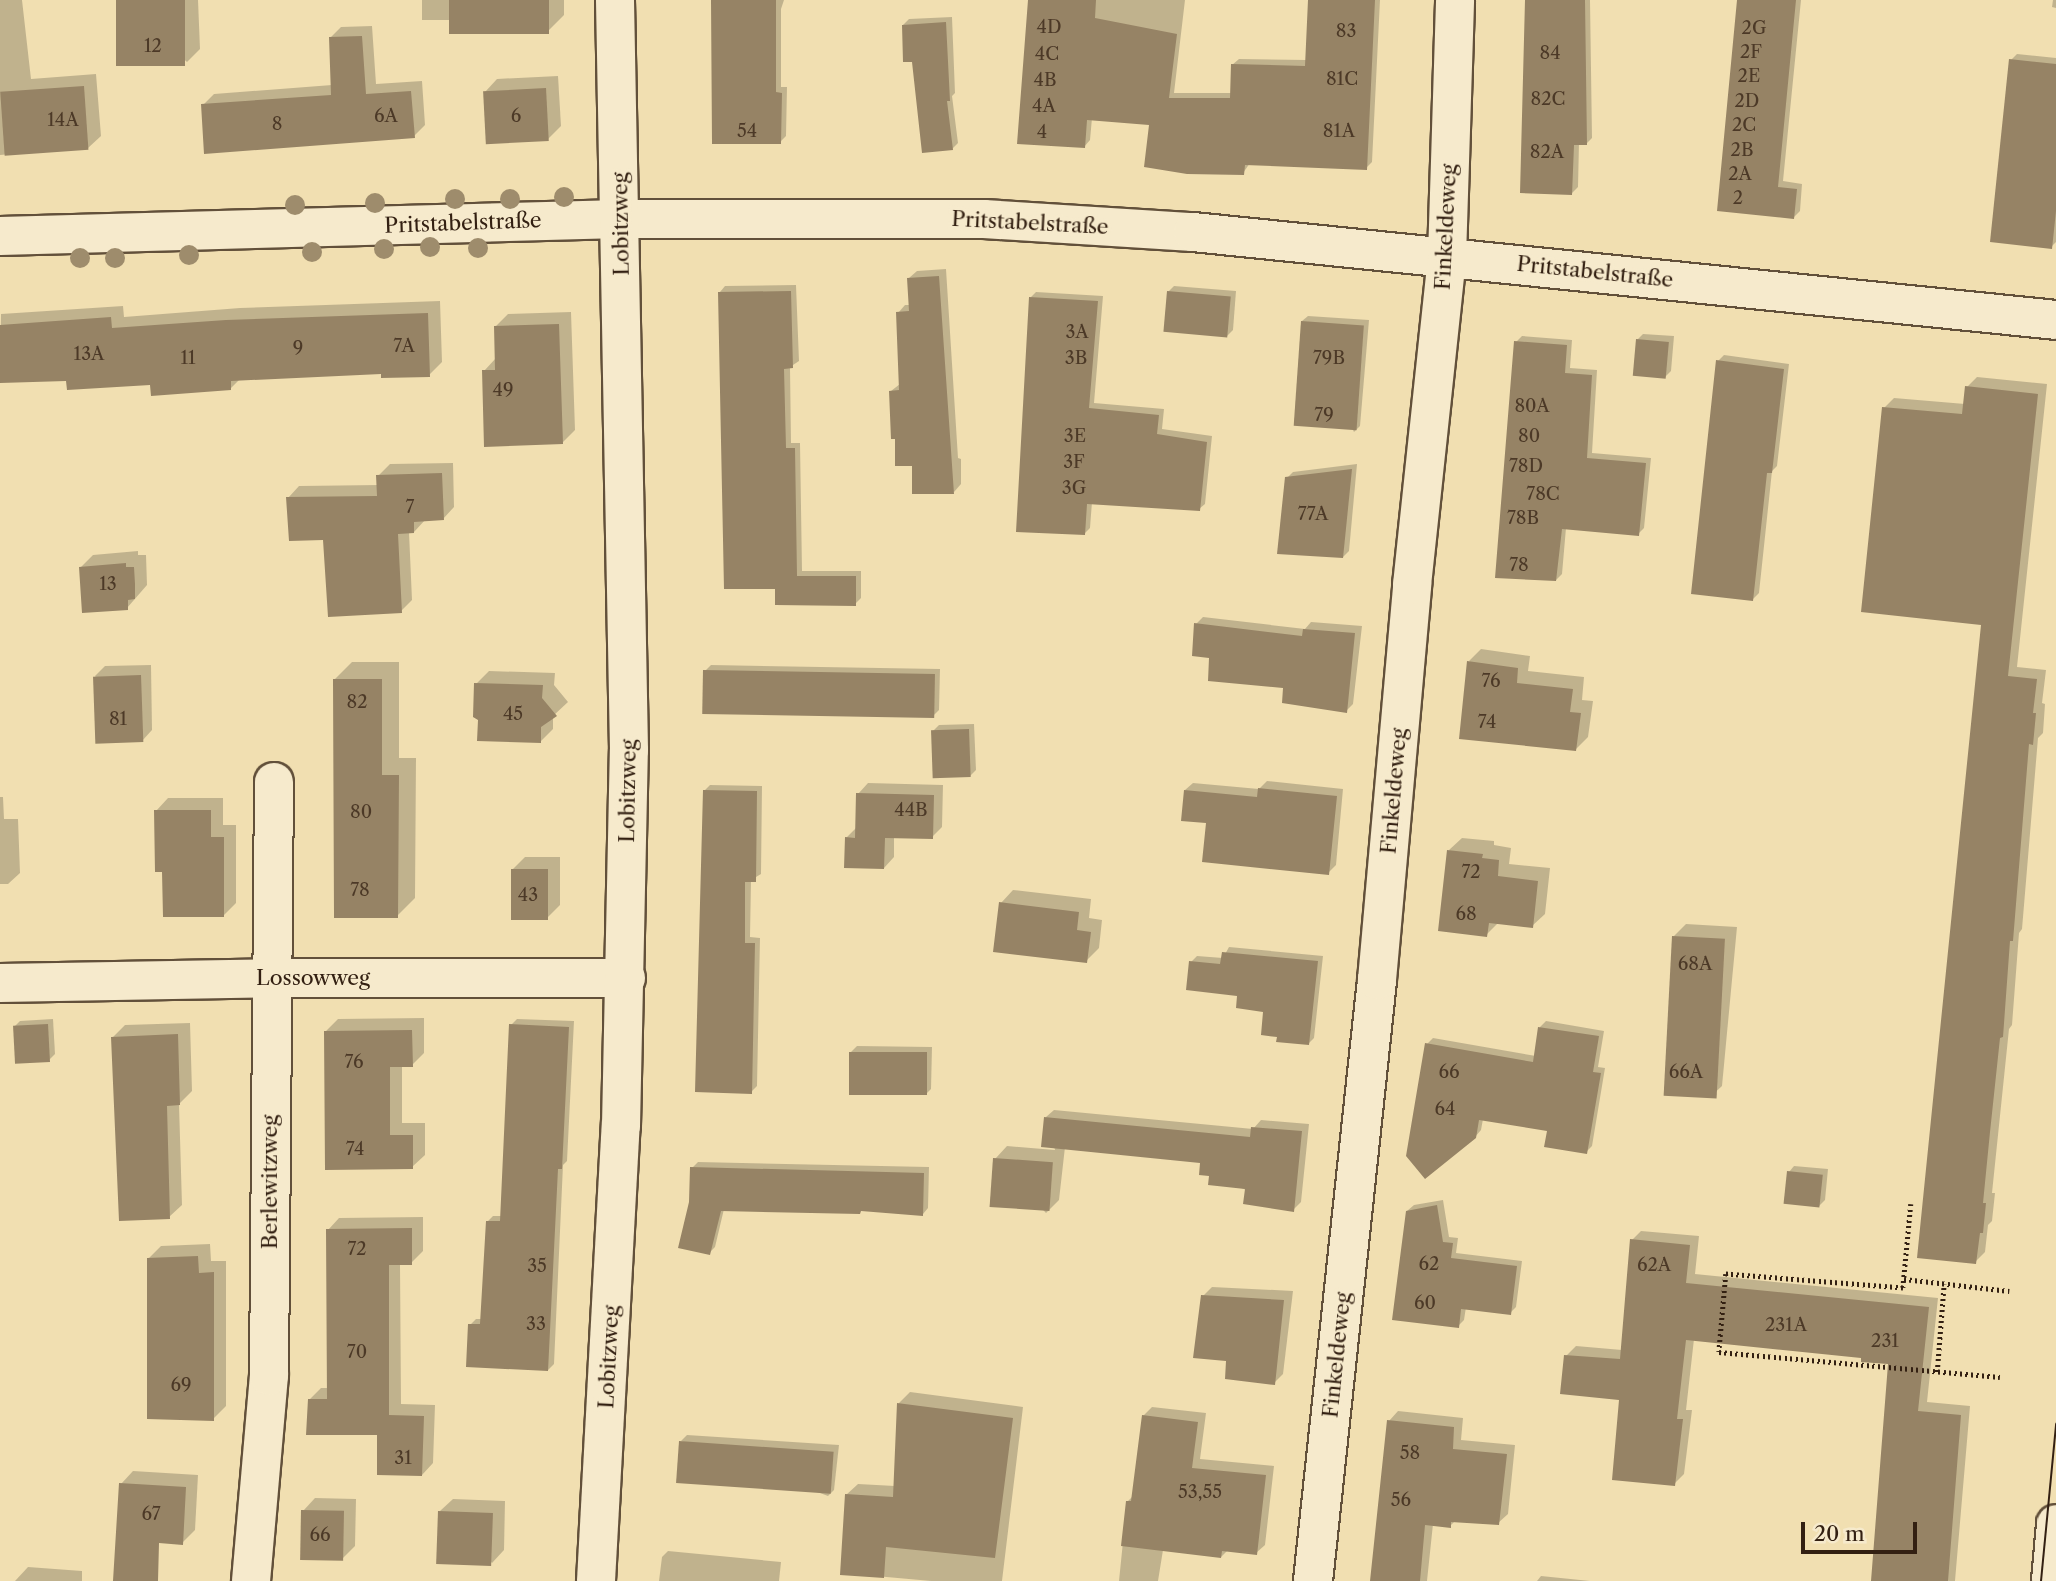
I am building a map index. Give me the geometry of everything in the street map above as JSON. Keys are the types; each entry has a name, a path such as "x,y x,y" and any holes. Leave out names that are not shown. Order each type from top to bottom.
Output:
{"street":[{"name":"Lobitzweg","path":"596,1581 626,978 629,750 615,0"},
{"name":"Finkeldeweg","path":"1312,1581 1377,980 1412,585 1447,257 1455,0"},
{"name":"Pritstabelstraße","path":"0,236 621,219 985,219 1193,232 2056,320"},
{"name":"Berlewitzweg","path":"251,1581 269,1376 274,782"},
{"name":"Lossowweg","path":"0,983 273,978 626,978"},
{"path":"2051,1581 2056,1524"}],"path":[{"path":"1911,1204 1903,1288 1726,1274 1719,1352 2000,1377"},
{"path":"1904,1279 2009,1291"},
{"path":"1937,1373 1944,1284"}],"building":[{"path":"116,0 185,0 185,66 116,66"},
{"path":"449,0 549,0 549,34 449,34"},
{"path":"711,0 776,0 776,92 782,93 781,144 712,144"},
{"path":"1028,0 1096,0 1095,18 1177,34 1169,98 1230,98 1231,64 1305,66 1308,0 1375,0 1367,170 1245,165 1244,175 1187,174 1144,167 1149,125 1087,120 1085,148 1017,144"},
{"path":"1525,0 1585,0 1587,145 1574,145 1572,195 1520,193"},
{"path":"1737,0 1796,0 1778,187 1797,189 1794,219 1717,211"},
{"path":"946,22 950,101 947,101 953,150 922,153 912,62 903,62 902,25"},
{"path":"362,36 366,94 411,91 415,138 204,154 201,104 331,95 329,37"},
{"path":"2009,59 2056,64 2056,211 2052,249 1990,242"},
{"path":"84,86 88,150 5,156 0,92"},
{"path":"546,88 549,141 486,144 483,91"},
{"path":"939,276 954,494 912,494 912,466 895,466 895,439 891,439 889,391 899,390 896,312 909,311 907,278"},
{"path":"791,291 793,368 784,369 786,448 795,448 797,576 856,576 856,606 775,605 775,589 724,589 718,292"},
{"path":"1167,291 1231,297 1227,337 1163,332"},
{"path":"1029,297 1098,301 1089,408 1159,415 1157,434 1207,442 1200,511 1087,504 1085,535 1016,532"},
{"path":"428,313 430,377 381,378 381,374 231,381 231,390 151,396 150,385 67,390 66,381 0,383 0,325 111,317 112,328 226,320"},
{"path":"1301,321 1364,325 1357,430 1294,426"},
{"path":"559,324 563,444 484,447 482,370 495,370 494,326"},
{"path":"1636,339 1669,342 1666,379 1633,376"},
{"path":"1514,341 1567,345 1565,373 1592,375 1587,458 1646,463 1639,536 1562,529 1556,581 1495,578"},
{"path":"1716,360 1784,369 1772,473 1767,473 1753,601 1691,594"},
{"path":"1965,386 2038,394 2008,676 2037,679 2033,713 2036,713 2033,745 2029,744 2013,941 2010,941 2003,1037 2000,1038 1983,1203 1986,1203 1983,1233 1980,1233 1976,1264 1917,1258 1981,625 1861,612 1882,407 1962,414"},
{"path":"1352,469 1343,558 1277,554 1285,477"},
{"path":"442,473 444,520 414,522 414,533 398,534 402,613 328,617 323,540 289,541 286,497 377,496 376,475"},
{"path":"126,563 126,567 134,567 135,584 135,599 128,600 128,610 82,613 79,567"},
{"path":"1194,623 1302,636 1303,629 1355,633 1347,713 1282,703 1283,688 1208,681 1209,658 1192,656"},
{"path":"1467,661 1518,668 1517,683 1573,689 1570,712 1581,713 1576,751 1459,739"},
{"path":"703,670 935,674 934,718 702,714"},
{"path":"141,675 143,742 95,744 93,677"},
{"path":"333,679 382,679 382,775 399,775 398,918 334,918"},
{"path":"474,683 543,685 542,698 557,716 541,727 541,743 477,741 478,720 473,717"},
{"path":"969,729 971,777 933,778 931,730"},
{"path":"1258,788 1337,796 1329,875 1202,862 1206,823 1181,821 1184,790 1257,797"},
{"path":"703,790 757,791 756,882 745,882 745,943 755,943 752,1094 695,1092"},
{"path":"856,793 934,795 933,839 885,838 884,869 844,868 845,837 855,838"},
{"path":"154,810 211,810 211,837 224,837 224,917 163,917 162,872 155,872"},
{"path":"1447,850 1483,854 1482,858 1499,860 1498,876 1538,881 1533,928 1489,923 1487,937 1438,931"},
{"path":"511,869 548,869 548,920 511,920"},
{"path":"999,902 1079,912 1077,930 1091,932 1087,963 993,952"},
{"path":"1672,936 1725,939 1717,1099 1664,1096"},
{"path":"1222,952 1318,961 1309,1045 1276,1042 1277,1037 1261,1035 1263,1012 1236,1008 1237,996 1186,990 1189,961 1220,964"},
{"path":"48,1024 50,1062 15,1064 13,1026"},
{"path":"509,1024 569,1027 562,1169 558,1169 548,1371 466,1367 468,1324 480,1324 486,1221 500,1221"},
{"path":"1538,1027 1599,1036 1593,1072 1601,1073 1587,1154 1544,1147 1547,1131 1479,1120 1476,1138 1425,1179 1406,1156 1425,1043 1533,1062"},
{"path":"412,1030 413,1067 390,1067 390,1135 413,1135 413,1169 325,1170 324,1031"},
{"path":"178,1034 180,1105 167,1106 170,1219 119,1221 111,1037"},
{"path":"849,1052 927,1052 927,1095 849,1095"},
{"path":"1044,1117 1250,1137 1251,1127 1302,1131 1294,1212 1243,1204 1245,1189 1208,1185 1209,1176 1199,1175 1200,1163 1041,1147"},
{"path":"993,1158 1053,1162 1049,1211 990,1207"},
{"path":"690,1167 924,1173 923,1216 861,1211 860,1214 721,1211 710,1255 678,1248 689,1202"},
{"path":"1787,1171 1823,1175 1819,1208 1784,1204"},
{"path":"1437,1205 1443,1242 1453,1243 1451,1258 1517,1266 1511,1315 1461,1309 1459,1328 1392,1320 1406,1211"},
{"path":"412,1228 412,1265 389,1265 389,1415 424,1416 422,1476 377,1475 377,1435 306,1435 308,1399 327,1399 326,1229"},
{"path":"1630,1239 1690,1245 1686,1283 1929,1307 1918,1411 1961,1415 1948,1581 1871,1581 1888,1364 1861,1362 1861,1358 1686,1340 1677,1419 1683,1419 1675,1486 1612,1480 1619,1400 1560,1394 1564,1355 1620,1359"},
{"path":"198,1256 199,1273 214,1272 214,1421 147,1419 147,1258"},
{"path":"1201,1295 1284,1300 1275,1385 1225,1379 1226,1361 1193,1358"},
{"path":"897,1403 1013,1418 995,1558 886,1547 884,1578 840,1575 845,1494 893,1497"},
{"path":"1142,1415 1198,1422 1192,1468 1266,1475 1257,1555 1222,1551 1221,1558 1121,1546 1126,1501 1131,1501"},
{"path":"1387,1420 1454,1427 1453,1449 1507,1454 1499,1525 1451,1522 1451,1528 1425,1525 1420,1581 1370,1581"},
{"path":"679,1441 834,1452 831,1494 676,1483"},
{"path":"119,1483 186,1487 183,1545 159,1543 158,1581 113,1581"},
{"path":"301,1510 344,1511 343,1561 300,1560"},
{"path":"438,1511 493,1513 491,1566 436,1564"}],"tram line":[{"path":"2041,1581 2056,1424"}]}
